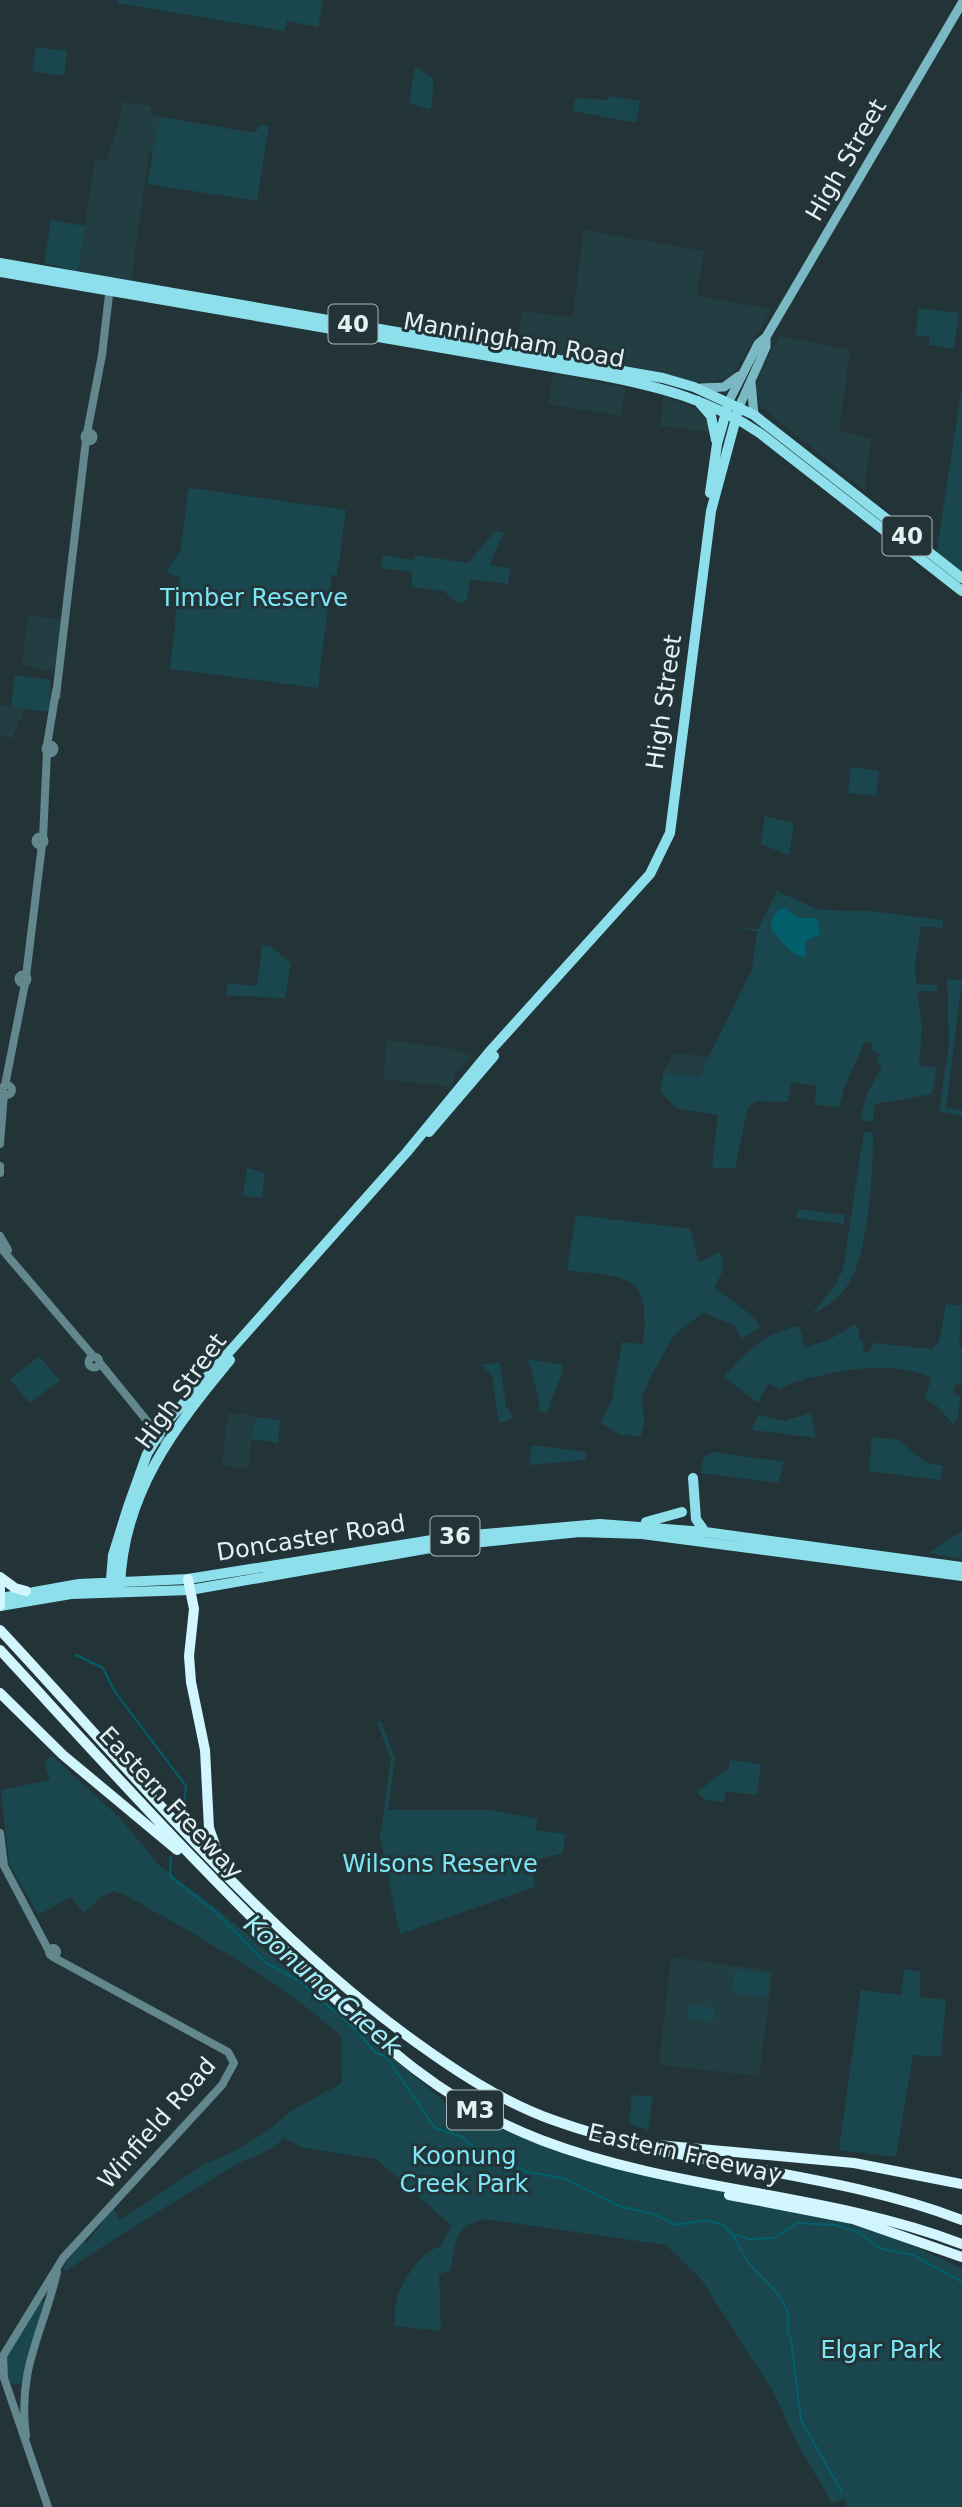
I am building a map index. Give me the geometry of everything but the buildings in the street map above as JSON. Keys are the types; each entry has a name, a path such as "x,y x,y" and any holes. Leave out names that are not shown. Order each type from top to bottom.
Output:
{"highway":[{"path":"0,1577 15,1588 26,1591"},
{"path":"189,1584 194,1615 190,1669 205,1750 207,1817 216,1853 232,1879"},
{"path":"0,1588 0,1606"},
{"name":"Eastern Freeway","path":"0,1630 232,1879 331,1974 428,2051 511,2102 549,2119 623,2142 919,2204 962,2220"},
{"name":"Eastern Freeway","path":"0,1650 223,1891 415,2072 467,2105 540,2139 641,2171 898,2221 962,2244"},
{"path":"0,1693 64,1755 223,1891"},
{"path":"540,2139 622,2170 695,2188 853,2219 962,2260"},
{"path":"623,2142 854,2163 962,2184"}],"main road":[{"name":"High Street","path":"722,443 746,374 765,347 766,337 962,3"},
{"name":"Manningham Road","path":"0,263 109,288 601,376 696,399 726,412 735,408"},
{"name":"Manningham Road","path":"0,272 652,376 694,387 754,415 962,578"},
{"path":"694,387 718,389 746,374 754,415"},
{"path":"696,399 711,416 722,443 741,431 761,434"},
{"name":"Manningham Road","path":"735,408 761,434 962,591"},
{"name":"High Street","path":"115,1586 111,1566 132,1495 160,1439 406,1153 465,1093 507,1034 650,874 660,858 670,833 670,814 710,511 726,412"},
{"name":"High Street","path":"115,1586 160,1439"},
{"path":"693,1478 696,1519 705,1532"},
{"path":"635,1524 682,1512"},
{"name":"Doncaster Road","path":"0,1606 136,1582 189,1584 209,1575 451,1537 569,1525 635,1524 870,1559 962,1567"},
{"name":"Doncaster Road","path":"0,1597 95,1582 115,1586 245,1579 442,1546 552,1534 607,1532 705,1532 962,1576"},
{"path":"122,1559 136,1582"},
{"path":"95,1582 111,1566"},
{"path":"209,1575 212,1579 232,1576 245,1579"}],"street":[{"path":"0,1144 26,961 47,765 68,600 74,583 73,564 83,478 109,288"},
{"path":"0,1160 0,1173"},
{"path":"0,1236 21,1270"},
{"path":"0,1247 160,1439"},
{"name":"Winfield Road","path":"0,1833 4,1866 53,1953 66,1964 228,2052 234,2063 222,2085 60,2262 4,2356 2,2368 7,2386 47,2507"},
{"name":"Winfield Road","path":"28,2449 24,2387 32,2347 51,2301 60,2262"},
{"path":"7,2386 24,2387"}],"shaded area":[{"path":"124,102 151,106 151,114 160,117 154,153 149,153 131,281 78,271 95,159 107,160"},
{"path":"584,230 704,251 697,290 699,296 772,309 732,376 705,385 515,346 523,311 572,318"},
{"path":"779,336 850,350 839,431 871,439 864,490 759,405 755,391 759,374"},
{"path":"553,374 626,388 621,416 548,404"},
{"path":"664,396 699,410 710,426 710,432 660,426"},
{"path":"28,615 62,620 56,668 50,671 22,665"},
{"path":"0,705 25,709 12,738 0,736"},
{"path":"785,908 799,918 817,918 820,934 805,941 805,957 791,950 771,929 774,916"},
{"path":"387,1040 454,1049 472,1056 456,1072 452,1087 383,1079"},
{"path":"673,1053 709,1057 699,1078 663,1073"},
{"path":"247,1413 255,1417 248,1469 222,1466 228,1414"},
{"path":"671,1957 773,1971 759,2076 659,2065"}],"green space":[{"path":"118,0 323,0 318,27 287,21 284,31 118,3"},
{"path":"36,47 67,51 64,76 32,71"},
{"path":"415,66 434,79 431,108 409,103"},
{"path":"608,96 640,101 636,123 573,111 575,98 607,100"},
{"path":"160,117 255,133 260,125 269,126 257,201 147,184"},
{"path":"51,220 85,226 78,271 44,263"},
{"path":"919,308 959,313 954,349 929,345 930,337 915,335"},
{"path":"962,392 962,578 936,557"},
{"name":"Timber Reserve","path":"191,488 346,510 337,575 332,575 318,688 170,669 180,578 166,572 181,549 188,490"},
{"path":"495,531 504,533 489,565 510,568 508,584 470,579 467,600 458,604 444,591 412,587 412,572 381,568 383,555 414,560 415,555 468,563"},
{"path":"15,675 50,680 50,712 11,707"},
{"path":"851,767 879,771 876,796 848,793"},
{"path":"765,816 794,823 789,855 761,844"},
{"path":"777,891 819,910 871,911 943,920 942,928 921,926 915,963 916,984 937,985 938,991 917,991 922,1029 919,1066 937,1067 932,1094 875,1104 873,1122 860,1120 867,1094 882,1066 876,1062 879,1054 872,1050 872,1043 865,1041 844,1088 839,1108 815,1104 817,1086 791,1082 788,1102 758,1101 748,1107 735,1168 712,1168 718,1115 677,1109 661,1092 663,1073 699,1077 752,969 757,931 734,928 758,929"},
{"path":"262,945 270,946 291,963 285,998 226,995 228,983 257,986"},
{"path":"947,979 962,980 946,1108 962,1110 962,1116 939,1111 949,1043"},
{"path":"864,1132 873,1133 873,1149 868,1214 860,1257 845,1289 830,1304 811,1315 833,1288 843,1270"},
{"path":"247,1168 265,1173 262,1198 243,1196"},
{"path":"797,1209 845,1215 843,1224 796,1218"},
{"path":"576,1215 690,1229 699,1263 720,1252 723,1266 714,1287 751,1315 760,1327 742,1339 735,1326 704,1312 675,1334 642,1396 644,1426 640,1437 619,1434 601,1423 612,1399 622,1342 643,1344 643,1303 639,1291 620,1278 567,1270"},
{"path":"946,1304 962,1306 959,1347 962,1348 961,1385 955,1384 953,1392 960,1397 958,1417 953,1424 936,1405 924,1399 932,1378 903,1370 848,1370 803,1380 779,1390 768,1383 758,1403 724,1377 757,1344 777,1333 799,1326 805,1347 829,1340 855,1324 860,1332 859,1339 864,1343 863,1352 869,1352 874,1343 932,1349 939,1342"},
{"path":"39,1356 60,1381 29,1403 10,1379"},
{"path":"528,1359 563,1365 548,1413 539,1411 539,1399"},
{"path":"500,1362 506,1407 514,1418 499,1423 492,1376 482,1365"},
{"path":"811,1413 816,1438 752,1430 758,1415 783,1421"},
{"path":"255,1417 280,1420 278,1443 252,1439"},
{"path":"872,1437 898,1440 925,1462 943,1466 941,1480 869,1471"},
{"path":"531,1445 586,1452 585,1460 530,1465"},
{"path":"713,1452 784,1462 778,1483 701,1473 703,1458"},
{"path":"962,1531 962,1559 928,1553"},
{"name":"Wilsons Reserve","path":"381,1721 395,1758 388,1810 491,1810 537,1819 536,1830 565,1834 563,1853 531,1861 535,1887 400,1934 380,1838 391,1758 377,1723"},
{"path":"52,1756 119,1817 159,1865 216,1908 460,2115 574,2155 781,2206 824,2212 892,2235 962,2269 962,2507 845,2507 845,2499 832,2503 797,2443 774,2393 701,2279 666,2245 485,2219 474,2222 461,2231 458,2237 450,2271 439,2274 441,2331 395,2326 396,2301 404,2283 426,2254 440,2247 452,2226 376,2159 304,2148 283,2138 272,2148 232,2167 66,2271 63,2267 83,2241 87,2243 113,2208 120,2220 204,2164 233,2152 269,2130 291,2111 342,2083 341,2036 265,1978 127,1896 114,1891 102,1896 84,1913 70,1897 38,1915 9,1864 1,1790 50,1780 44,1761"},
{"path":"730,1760 761,1764 757,1795 726,1791 724,1802 705,1800 697,1792 729,1768"},
{"path":"735,1969 770,1974 767,1998 732,1993"},
{"path":"904,1969 920,1972 920,1997 946,2000 941,2057 913,2055 896,2157 839,2150 861,1990 901,1995"},
{"path":"689,2004 715,2008 713,2023 687,2019"},
{"path":"632,2095 653,2097 648,2130 629,2124"},
{"path":"42,2300 47,2304 30,2345 23,2384 9,2383 4,2359"}],"waterway":[{"name":"Koonung Creek","path":"76,1655 103,1668 115,1692 186,1786 184,1807"},
{"name":"Koonung Creek","path":"171,1857 170,1876 213,1910 266,1963 298,1980 354,2028 375,2052 387,2058 435,2128 462,2137 476,2149 499,2154 524,2171 566,2179 619,2206 654,2214 676,2225 706,2220 724,2225 732,2234 749,2239 774,2238 797,2223 835,2225 856,2231 882,2249 913,2255 962,2282"},
{"path":"732,2234 742,2251"},
{"path":"744,2256 775,2291 787,2310 787,2333 791,2339 801,2420 842,2492"}],"park label":[{"name":"Koonung Creek Park","path":"464,2170"},
{"name":"Elgar Park","path":"881,2350"}]}
